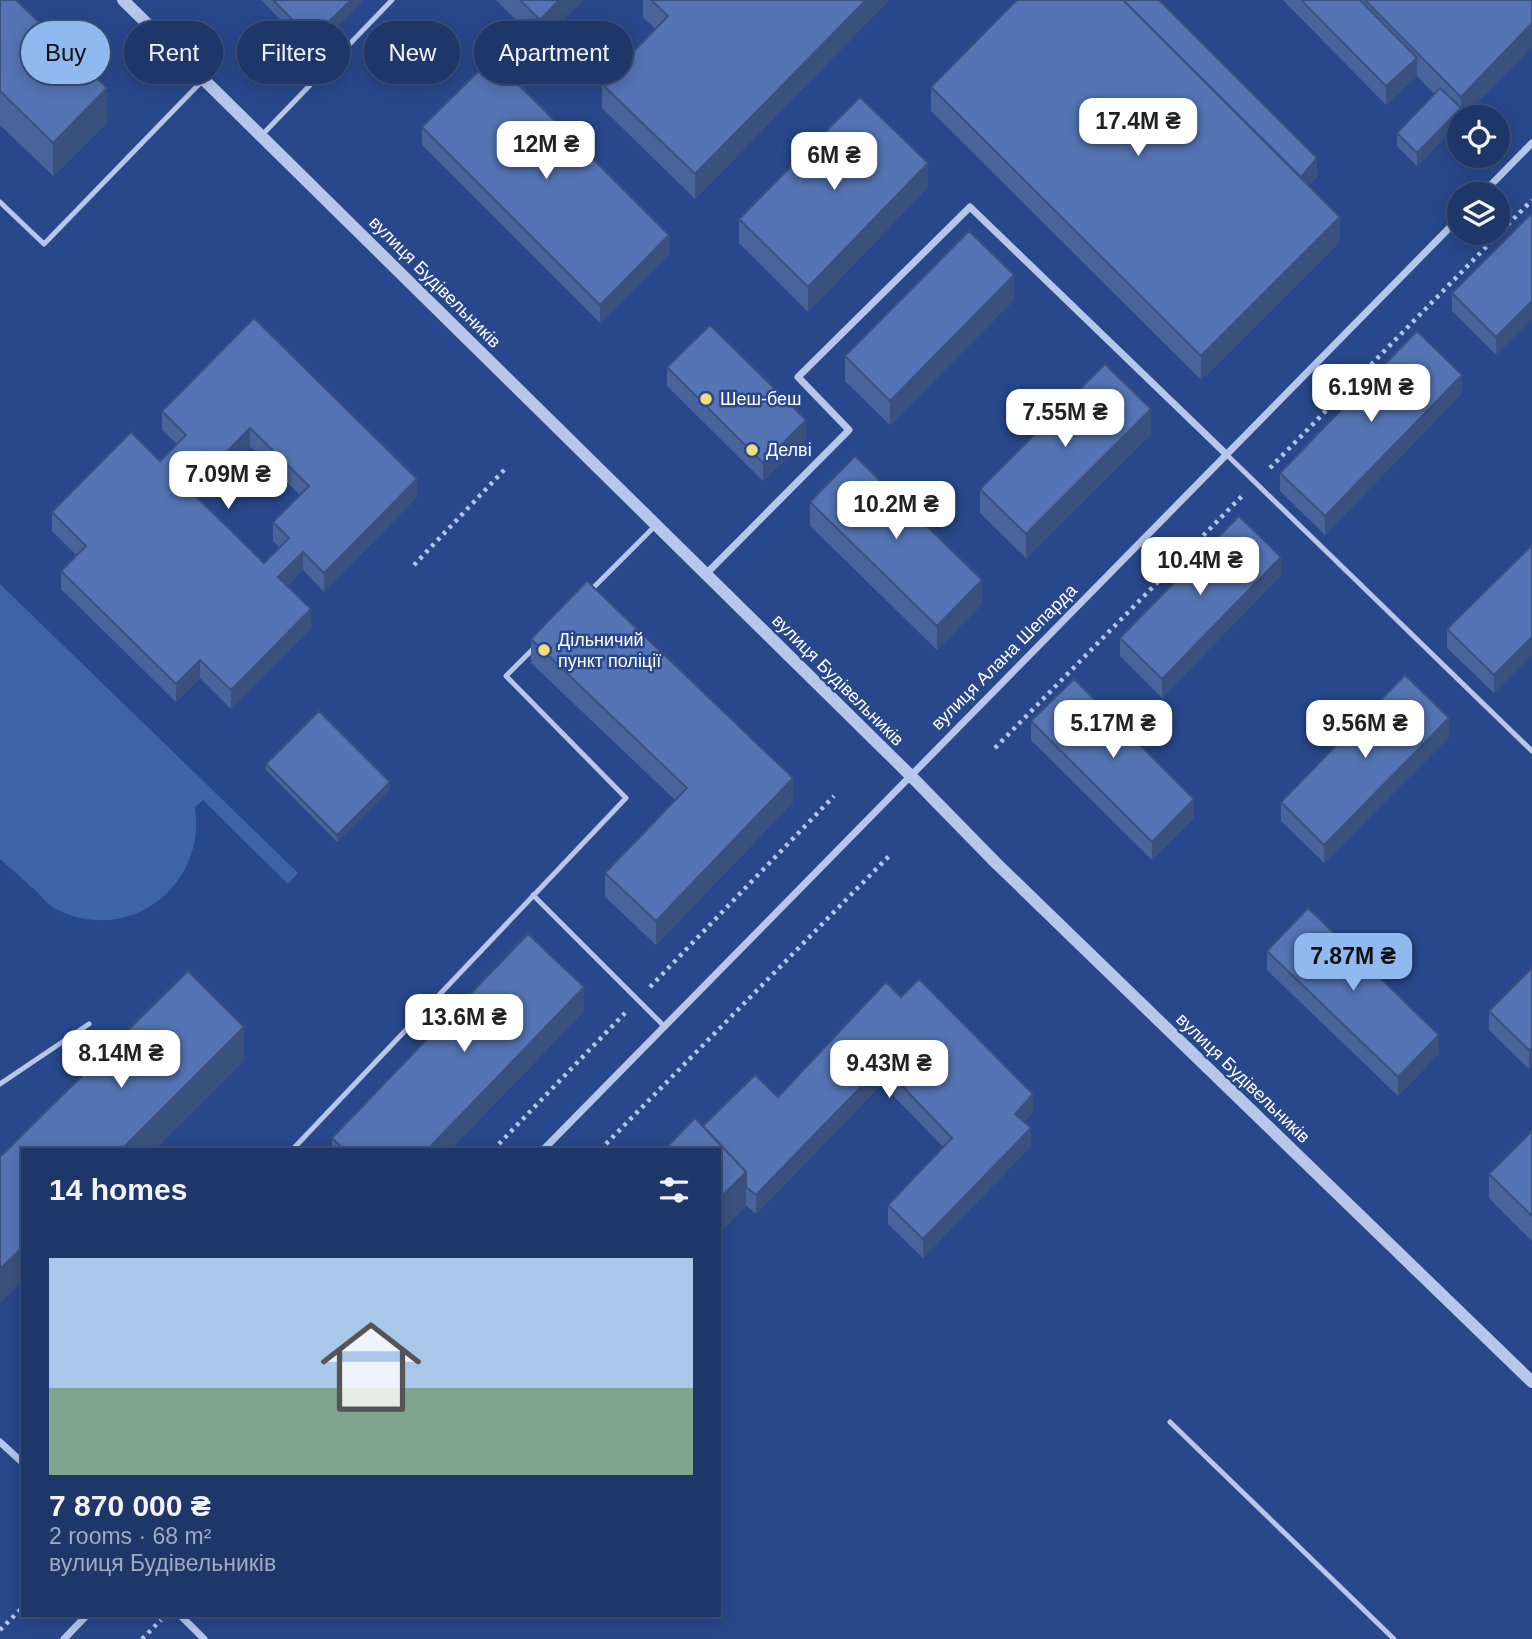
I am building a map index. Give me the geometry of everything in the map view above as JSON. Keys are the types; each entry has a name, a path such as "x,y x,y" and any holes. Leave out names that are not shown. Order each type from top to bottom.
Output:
{"street":[{"name":"вулиця Будівельників","path":"124,0 145,21"},
{"name":"вулиця Будівельників","path":"209,84 995,862 1532,1382"},
{"path":"1494,182 1532,144"},
{"path":"706,574 849,430 798,377 970,207 1226,454"},
{"name":"вулиця Алана Шепарда","path":"545,1148 1447,230"},
{"path":"0,1442 21,1462"},
{"path":"64,1639 85,1617"},
{"path":"182,1617 204,1639"}],"lane":[{"path":"261,136 392,0"},
{"path":"0,202 44,244 199,84"},
{"path":"1226,454 1532,751"},
{"path":"582,599 656,524"},
{"path":"294,1148 626,798 506,676 544,637"},
{"path":"533,895 664,1026"},
{"path":"0,1084 89,1024"},
{"path":"1170,1422 1394,1639"}],"path":[{"path":"414,565 508,467"},
{"path":"495,1148 834,796"},
{"path":"602,1148 892,853"},
{"path":"0,1630 21,1609"},
{"path":"142,1639 163,1617"}],"shaded area":[{"path":"0,584 298,873 288,884 203,800 195,807 195,839 188,862 177,882 162,898 144,910 123,918 78,918 56,909 0,859"}],"building":[{"path":"0,0 16,0 38,21 21,21 21,84 103,84 107,88 53,143 0,91"},
{"path":"273,0 351,0 329,21 293,21"},
{"path":"520,0 559,0 540,20"},
{"path":"651,0 866,0 695,174 602,84 633,84 633,52 668,16"},
{"path":"1017,0 1123,0 1340,217 1201,356 931,87"},
{"path":"1123,0 1159,0 1317,158 1301,177"},
{"path":"1301,0 1360,0 1417,58 1386,86"},
{"path":"1365,0 1532,0 1532,23 1461,97"},
{"path":"474,76 474,84 518,84 669,235 600,305 422,127"},
{"path":"1440,88 1458,105 1447,105 1447,122 1417,153 1397,133"},
{"path":"860,97 928,163 808,287 739,219"},
{"path":"1532,213 1532,301 1496,337 1452,293 1500,245 1510,245 1510,235"},
{"path":"969,231 1014,275 890,401 845,356"},
{"path":"254,318 417,479 324,573 303,552 278,577 311,609 231,690 200,660 176,684 61,571 86,546 52,512 131,432 160,461 186,435 162,411","holes":["250,428 309,486 273,522 289,538 264,563 177,478 203,452 215,464"]},
{"path":"710,325 806,420 763,463 667,367"},
{"path":"1417,331 1462,375 1325,516 1280,473"},
{"path":"1105,364 1151,409 1026,534 980,489"},
{"path":"855,456 982,580 937,626 810,502"},
{"path":"1239,516 1281,557 1162,679 1120,638"},
{"path":"1532,545 1532,637 1494,675 1447,629"},
{"path":"587,581 793,778 656,921 605,873 687,788 531,639"},
{"path":"1405,675 1449,718 1324,845 1281,802"},
{"path":"1074,679 1194,799 1152,842 1031,721"},
{"path":"319,711 390,782 337,835 266,764"},
{"path":"1308,908 1439,1035 1398,1077 1267,951"},
{"path":"528,934 584,987 429,1148 342,1148 332,1138"},
{"path":"1532,968 1532,1048 1529,1050 1489,1011"},
{"path":"188,971 244,1027 123,1148 21,1148 21,1249 0,1269 0,1157"},
{"path":"919,979 1033,1094 1015,1114 1031,1128 923,1239 888,1205 952,1138 882,1065 756,1195 746,1187 746,1172 703,1126 755,1075 778,1097 886,982 901,997"},
{"path":"695,1118 746,1172 721,1197 721,1148 666,1148"},
{"path":"1532,1131 1532,1216 1489,1174"}],"place":[{"name":"Шеш-беш","path":"706,399"},
{"name":"Делві","path":"752,450"},
{"name":"Дільничий пункт поліції","path":"544,650"}]}
